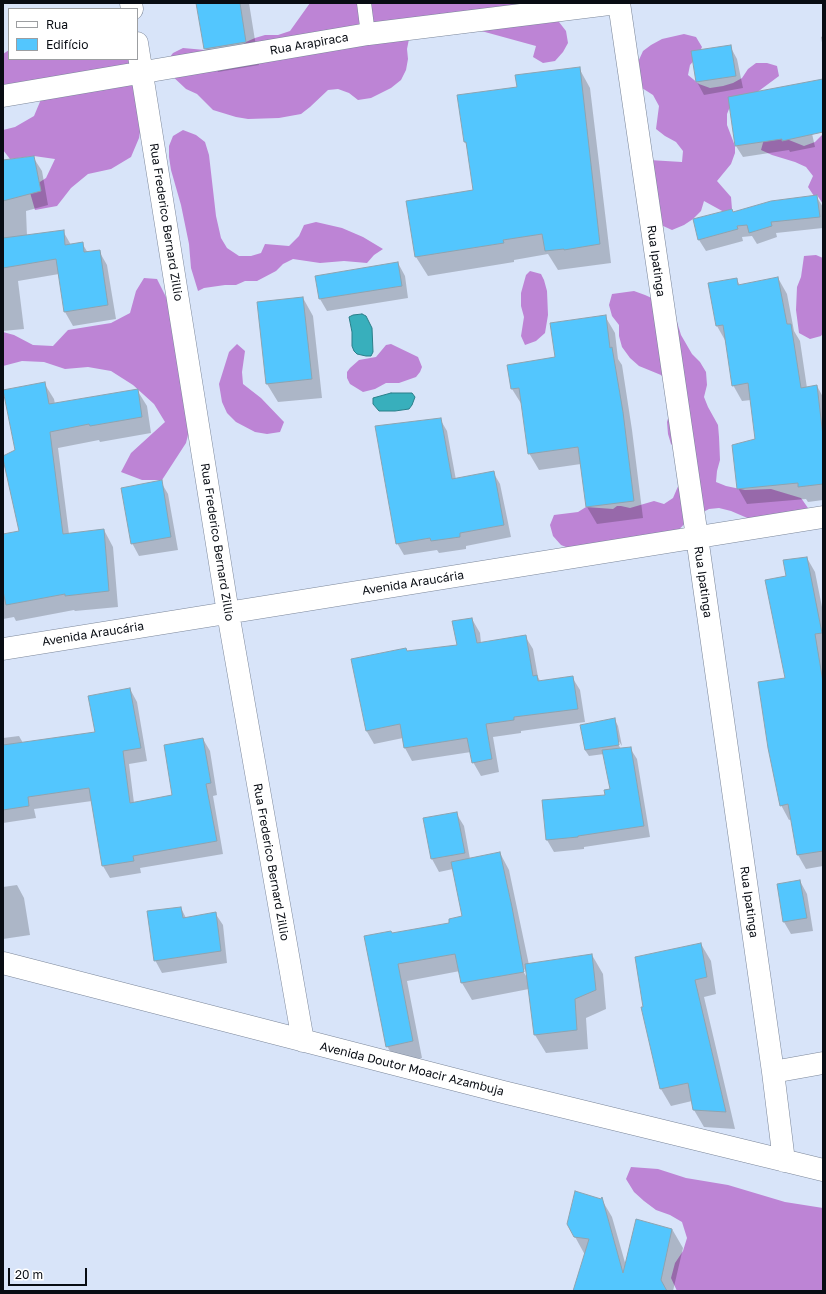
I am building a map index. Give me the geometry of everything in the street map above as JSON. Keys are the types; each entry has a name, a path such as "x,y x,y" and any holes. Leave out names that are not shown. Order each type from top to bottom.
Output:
{"street":[{"name":"Rua Arapiraca","path":"3,96 368,34 618,3"},
{"name":"Rua Ipatinga","path":"618,3 697,537 773,1072 784,1161"},
{"name":"Rua Frederico Bernard Zillio","path":"138,49 228,613 303,1041"},
{"name":"Avenida Araucária","path":"3,649 823,517"},
{"name":"Avenida Doutor Moacir Azambuja","path":"3,963 496,1090 823,1170"},
{"path":"773,1072 823,1062"}],"lane":[{"path":"364,3 368,34"}],"shaded area":[{"path":"310,3 559,3 555,13 559,22 566,31 568,43 563,52 555,61 543,63 533,57 536,46 474,29 409,39 406,70 401,80 391,88 371,98 358,100 349,93 338,89 328,90 301,114 279,118 248,119 213,110 197,94 186,89 169,73 166,62 173,53 183,48 237,50 246,42 255,38 265,35 278,35 290,31"},
{"path":"684,34 696,37 702,47 697,57 690,65 688,75 699,84 710,88 733,83 742,78 748,69 756,63 767,63 777,66 779,76 752,96 731,104 727,114 727,125 735,146 735,153 731,164 717,181 731,197 732,209 724,212 704,201 701,211 693,219 672,230 661,225 649,160 682,162 683,151 676,142 656,129 659,106 653,95 642,88 638,62 643,51 651,45 662,39"},
{"path":"8,51 8,60 134,60 143,114 139,138 131,157 111,169 88,174 71,188 57,206 35,210 29,189 46,178 55,159 34,156 10,159 3,150 3,130 15,127 34,116 42,97 3,85 3,54"},
{"path":"183,130 196,135 205,142 209,155 216,216 221,238 227,248 239,256 251,256 261,253 265,244 289,246 299,236 304,225 316,222 342,228 363,237 383,249 374,255 367,263 344,261 320,263 293,259 283,264 276,271 257,281 245,281 236,285 204,288 198,291 191,268 189,244 169,157 169,146 173,136"},
{"path":"823,134 823,204 817,195 814,196 808,187 813,176 806,167 761,150 764,139 784,138 804,146 815,142"},
{"path":"816,255 823,258 823,333 821,336 810,339 799,333 796,310 797,287 801,277 804,256"},
{"path":"530,271 541,274 544,280 547,291 548,315 545,333 536,341 525,345 521,336 524,317 521,306 521,293 526,275"},
{"path":"144,278 157,279 167,299 191,423 186,443 162,480 142,480 121,472 131,453 165,422 154,404 133,385 111,371 88,367 65,369 44,362 22,361 3,366 3,332 14,335 33,345 53,346 68,330 111,323 130,313 136,291"},
{"path":"634,291 665,304 674,312 681,335 692,354 700,362 706,372 707,385 704,397 718,425 720,460 716,482 745,490 771,489 801,498 808,508 809,513 752,520 731,511 719,508 709,509 688,520 673,536 573,550 561,545 553,536 550,525 554,515 578,512 586,507 613,509 617,506 621,506 630,508 654,501 664,504 673,498 682,477 680,453 671,444 668,434 667,422 670,411 669,384 661,375 639,366 630,358 622,347 619,336 619,325 612,316 609,305 612,294"},
{"path":"237,344 245,351 242,372 243,384 261,398 284,422 280,432 267,434 255,432 236,422 227,413 222,402 219,384 229,352"},
{"path":"391,344 418,357 422,367 416,377 399,383 386,383 375,389 363,392 350,384 347,378 347,372 350,368 359,360 376,357 386,345"},
{"path":"631,1167 658,1169 686,1178 728,1185 785,1202 823,1208 823,1291 677,1291 671,1278 675,1263 683,1251 687,1238 682,1222 670,1215 656,1210 634,1192 626,1179"}],"water":[{"path":"362,314 366,316 372,328 373,352 371,356 357,354 352,346 352,332 349,317"},
{"path":"391,393 412,393 415,397 409,409 379,411 373,404 373,398"}],"building":[{"path":"196,3 240,3 246,42 204,49"},
{"path":"731,45 736,76 696,82 691,51"},
{"path":"580,67 600,244 564,250 545,251 542,234 503,240 504,243 415,257 406,201 473,190 457,95 517,87 515,75"},
{"path":"823,79 823,132 782,141 782,139 735,146 728,97"},
{"path":"34,156 41,191 3,201 3,160"},
{"path":"817,195 820,217 771,222 772,226 749,233 747,225 737,226 738,229 698,240 693,219 732,209 733,212 771,201"},
{"path":"64,230 65,245 83,242 84,252 100,250 108,305 64,312 56,259 3,268 3,238"},
{"path":"398,262 402,286 319,299 315,276"},
{"path":"778,277 787,324 791,324 801,388 817,385 823,436 823,484 798,487 798,483 737,489 732,445 755,439 748,383 732,386 723,325 716,326 708,283 737,278 738,285"},
{"path":"303,297 312,379 266,384 257,302"},
{"path":"606,315 610,348 612,347 623,412 634,501 586,507 578,447 528,454 519,388 511,389 507,365 555,357 550,323"},
{"path":"45,382 49,404 138,389 142,417 90,426 89,424 50,432 63,534 104,529 109,591 65,596 65,594 6,605 3,591 3,534 19,531 3,459 3,456 15,450 3,390"},
{"path":"441,418 452,479 494,471 504,525 460,533 460,537 431,541 430,538 396,544 375,426"},
{"path":"162,480 171,537 131,544 121,488"},
{"path":"807,557 822,633 815,634 823,682 823,851 797,855 788,804 780,806 768,748 758,682 785,678 765,580 786,576 783,560"},
{"path":"472,618 477,643 526,635 533,676 537,675 538,681 573,676 578,709 514,717 514,720 486,724 492,759 472,763 467,738 404,748 400,724 366,731 351,659 406,648 407,651 457,645 452,621"},
{"path":"130,688 141,748 123,751 130,803 172,795 164,745 203,738 211,783 206,784 217,841 133,856 134,861 102,866 89,788 28,797 29,806 3,810 3,745 95,732 88,696"},
{"path":"615,718 619,745 585,750 580,725"},
{"path":"631,747 644,826 578,837 546,840 542,800 605,795 604,790 610,789 602,750"},
{"path":"457,812 465,853 431,859 423,818"},
{"path":"500,852 524,972 461,983 455,954 398,964 413,1041 386,1047 364,936 391,931 392,933 449,923 449,919 462,916 451,862"},
{"path":"800,880 807,918 783,922 777,884"},
{"path":"181,907 183,918 216,912 221,951 154,961 147,911"},
{"path":"701,943 707,977 695,980 726,1112 693,1110 688,1083 660,1089 641,1007 643,1007 635,957"},
{"path":"592,954 596,990 575,999 577,1030 534,1035 525,964"},
{"path":"575,1191 601,1199 602,1197 623,1273 636,1219 672,1229 661,1280 667,1291 573,1291 589,1239 574,1237 567,1224"}]}
